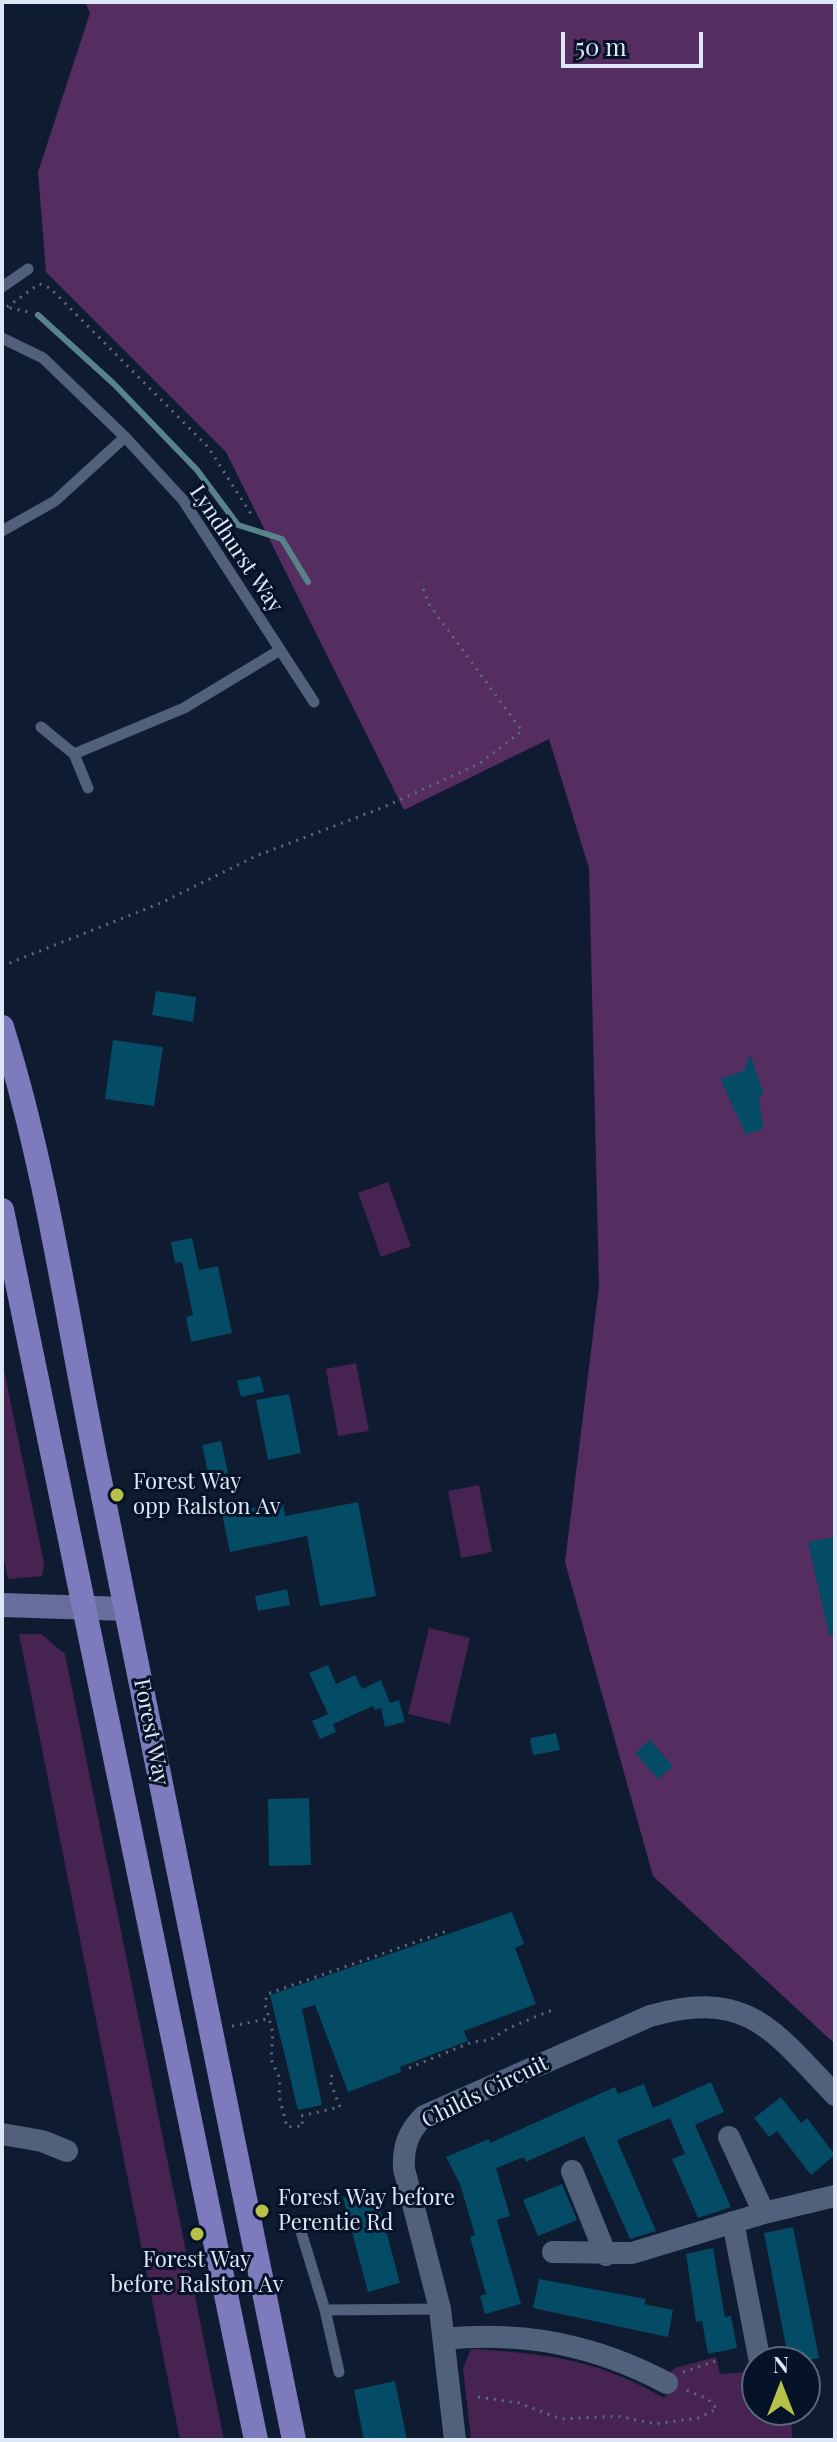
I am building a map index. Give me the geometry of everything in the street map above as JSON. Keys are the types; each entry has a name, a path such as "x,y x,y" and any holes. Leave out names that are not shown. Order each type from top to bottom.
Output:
{"main road":[{"name":"Forest Way","path":"2,1027 24,1097 40,1168 294,2440"},
{"name":"Forest Way","path":"2,1210 256,2440"}],"street":[{"path":"2,1605 126,1609"},
{"name":"Childs Circuit","path":"455,2440 440,2309 404,2169 403,2151 410,2130 424,2116 650,2016 685,2005 714,2005 756,2020 781,2039 835,2095"},
{"path":"2,2134 42,2141 67,2151"},
{"path":"729,2137 764,2213"},
{"path":"572,2171 606,2255"},
{"path":"553,2252 632,2253 764,2213 835,2196"},
{"path":"733,2222 757,2346"},
{"path":"444,2339 506,2334 597,2352 673,2378"}],"lane":[{"path":"2,287 28,269"},
{"name":"Lyndhurst Way","path":"2,338 43,358 125,437 183,500 314,702"},
{"path":"2,531 55,501 125,437"},
{"path":"74,754 184,708 280,650"},
{"path":"41,727 74,754 88,788"},
{"path":"298,2222 325,2310 339,2372"},
{"path":"325,2310 440,2309"}],"path":[{"path":"5,306 39,284 50,288 208,447 251,514"},
{"path":"5,306 33,313"},
{"path":"2,966 161,903 256,856 384,807 479,764 522,731 429,604 421,583"},
{"path":"332,2075 330,2081 340,2107 301,2116 303,2126 287,2127 279,2096 280,2079 271,2059 273,2033 267,2019 267,1994 450,1930"},
{"path":"409,2068 472,2042 490,2040 509,2028 552,2010"},
{"path":"230,2026 267,2019"},
{"path":"478,2397 519,2403 561,2419 618,2416 655,2424 698,2418 717,2409 708,2399 691,2395 673,2378 716,2361"}],"shaded area":[{"path":"85,2 835,2 835,2044 653,1876 565,1562 599,1286 589,868 549,739 404,810 226,452 46,272 38,172 90,13"},
{"path":"388,1182 411,1246 381,1257 358,1193"},
{"path":"2,1361 44,1563 42,1576 8,1579 2,1548"},
{"path":"356,1363 369,1431 338,1436 326,1369"},
{"path":"479,1485 492,1552 461,1558 448,1491"},
{"path":"429,1628 470,1638 450,1724 408,1714"},
{"path":"19,1634 41,1634 65,1654 224,2440 180,2440"},
{"path":"471,2349 547,2356 617,2375 664,2398 675,2379 669,2373 675,2368 716,2357 720,2374 741,2373 741,2426 792,2426 792,2440 471,2440 463,2368"}],"building":[{"path":"156,991 196,997 193,1022 152,1015"},
{"path":"113,1040 163,1047 154,1106 105,1099"},
{"path":"750,1054 764,1094 759,1096 763,1129 746,1135 720,1079 744,1071"},
{"path":"192,1238 199,1270 218,1266 232,1333 191,1342 186,1317 193,1315 182,1262 175,1263 171,1242"},
{"path":"260,1376 264,1392 241,1397 237,1381"},
{"path":"289,1394 301,1453 268,1460 256,1400"},
{"path":"221,1441 228,1473 209,1477 202,1445"},
{"path":"283,1502 285,1516 358,1502 376,1596 320,1606 307,1536 230,1552 222,1514"},
{"path":"835,1537 835,1635 829,1635 808,1542"},
{"path":"287,1589 290,1605 258,1611 255,1596"},
{"path":"328,1665 336,1684 355,1675 362,1689 381,1680 390,1703 399,1700 405,1722 385,1727 381,1708 375,1710 373,1706 333,1724 336,1732 320,1739 312,1721 328,1714 309,1673"},
{"path":"556,1733 560,1750 533,1755 530,1738"},
{"path":"650,1740 673,1766 658,1779 635,1753"},
{"path":"309,1798 311,1865 269,1866 268,1799"},
{"path":"512,1912 524,1944 515,1948 536,2004 464,2031 468,2041 400,2067 401,2072 348,2092 315,2005 302,2009 322,2105 298,2110 270,1995"},
{"path":"711,2082 724,2112 695,2125 731,2207 698,2218 672,2159 685,2154 670,2118 617,2140 656,2231 630,2239 584,2136 526,2162 524,2157 496,2168 510,2216 497,2220 521,2304 485,2314 480,2296 486,2294 470,2237 475,2235 460,2184 446,2157 489,2139 490,2143 615,2087 618,2094 644,2084 653,2108"},
{"path":"781,2097 801,2123 807,2118 835,2155 811,2175 777,2131 769,2137 754,2118"},
{"path":"562,2184 577,2220 538,2236 523,2200"},
{"path":"375,2189 400,2283 368,2292 343,2198"},
{"path":"793,2227 817,2346 786,2346 764,2233"},
{"path":"713,2248 725,2317 731,2316 737,2348 708,2354 702,2321 696,2322 686,2254"},
{"path":"539,2279 646,2299 644,2304 673,2310 668,2337 533,2308"},
{"path":"395,2381 407,2440 364,2440 354,2390"}],"waterway":[{"path":"38,315 114,384 197,470 238,525 282,539 308,582"}],"place":[{"name":"Forest Way opp Ralston Av","path":"117,1495"},
{"name":"Forest Way before Perentie Rd","path":"262,2211"},
{"name":"Forest Way before Ralston Av","path":"197,2234"}]}
